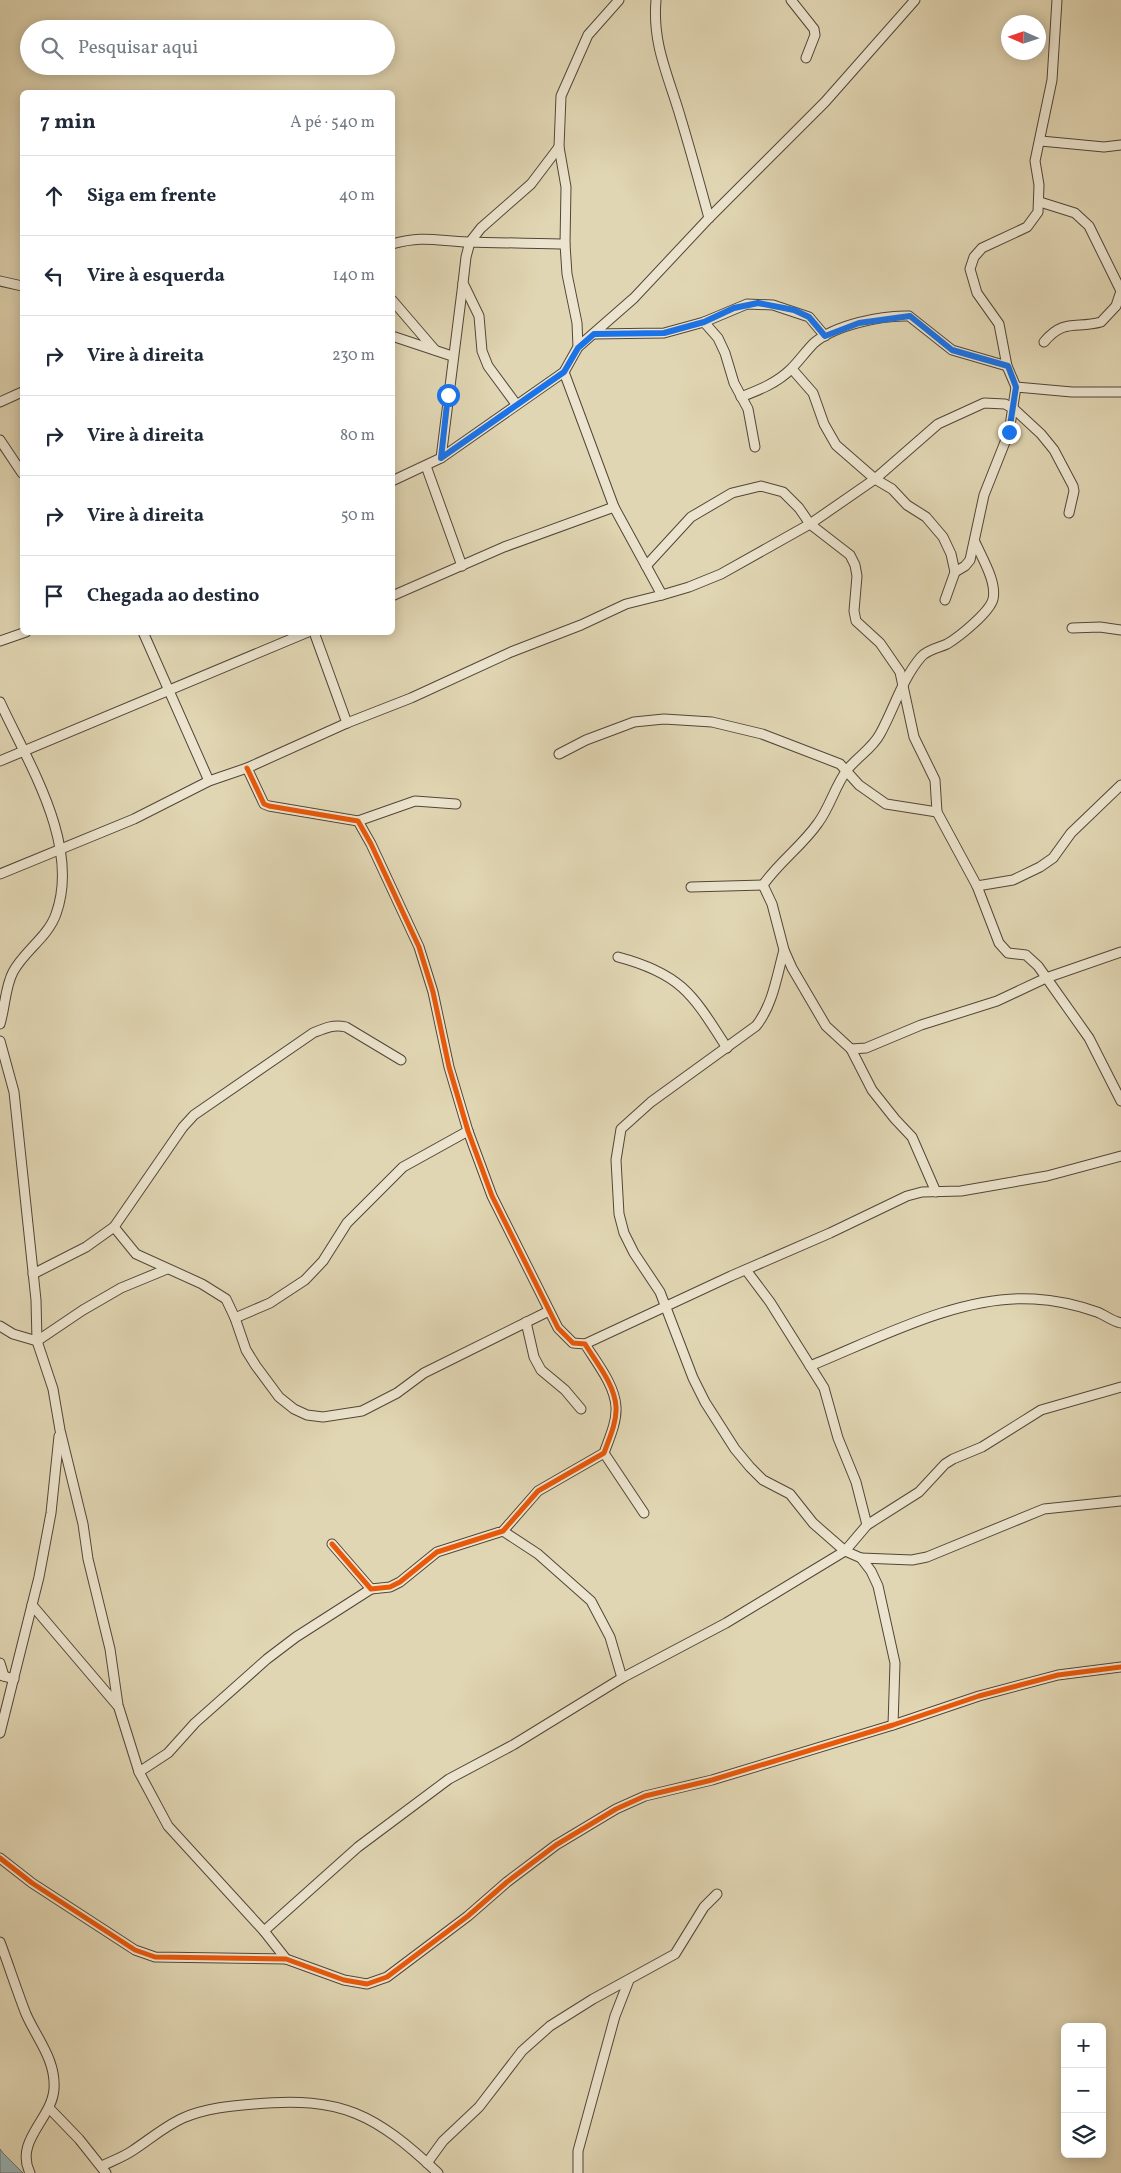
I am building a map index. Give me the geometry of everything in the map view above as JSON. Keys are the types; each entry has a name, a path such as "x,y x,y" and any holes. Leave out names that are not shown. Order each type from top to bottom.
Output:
{"street":[{"path":"578,348 577,323 567,274 565,244 566,187 559,147 561,96 588,35 619,0"},
{"path":"656,0 654,24 659,54 681,117 709,218"},
{"path":"790,0 814,29 815,35 806,58"},
{"path":"395,480 441,458 476,436 516,404 564,372 578,348 634,298 709,218 825,102 915,0"},
{"path":"955,572 965,566 970,560 984,495 1005,445 1014,409 1016,387 1008,366 999,324 976,293 970,269 974,257 982,248 1027,228 1036,217 1040,202 1035,162 1052,72 1057,0"},
{"path":"1040,141 1095,147 1121,145"},
{"path":"441,458 452,356 470,242 481,228 530,184 559,147"},
{"path":"1040,202 1075,213 1089,226 1121,291 1116,306 1101,322 1068,325 1052,333 1044,342"},
{"path":"395,243 412,238 425,238 470,242 565,244"},
{"path":"0,281 20,286"},
{"path":"463,283 479,316 482,351 488,366 516,404"},
{"path":"395,303 435,350"},
{"path":"594,334 664,333 704,322 734,308 758,303 794,310 809,317 825,336"},
{"path":"741,397 777,381 792,369 814,343 825,336 859,323 910,316 952,350 1008,366"},
{"path":"704,322 718,338 748,410 755,447"},
{"path":"395,337 452,356"},
{"path":"792,369 814,394 824,424 836,445 875,479 892,489 907,505 936,527 949,547 955,572 945,600"},
{"path":"564,372 614,507 662,595"},
{"path":"1016,387 1072,392 1121,392"},
{"path":"0,402 20,393"},
{"path":"0,874 134,819 209,780 247,768 347,723 411,698 607,612 689,587 721,574 810,524 875,479 938,424 957,413 984,402 994,401 1014,409 1042,434 1070,480 1074,491 1069,513"},
{"path":"0,440 20,470"},
{"path":"426,466 462,566"},
{"path":"646,566 691,517 718,500 747,488 761,486 783,492 799,508 810,524 850,555 856,565 857,590 854,611 856,621 880,643 900,672 902,689 914,737 935,780 937,812 977,886 999,943 1008,953 1031,958 1089,1038 1121,1101"},
{"path":"395,595 504,547 614,507"},
{"path":"763,885 780,863 805,839 819,822 847,771 870,748 880,734 902,689 922,656 958,637 984,613 993,600 990,576 975,542"},
{"path":"1072,628 1100,627 1121,630"},
{"path":"0,641 20,634"},
{"path":"144,635 168,692 209,780"},
{"path":"0,761 301,635"},
{"path":"315,635 347,723"},
{"path":"0,702 51,812 61,850 62,883 56,915 13,972 0,1024"},
{"path":"558,754 586,740 634,722 664,719 736,726 788,743 840,764 859,785 886,804 937,812"},
{"path":"247,768 264,804 358,822 415,801 456,804"},
{"path":"977,886 1013,880 1040,867 1053,858 1071,833 1121,785"},
{"path":"358,822 371,844 419,947 433,992 450,1067 468,1131 492,1196 549,1311 566,1339 572,1343 584,1344 830,1233 907,1196 961,1191 1047,1176 1121,1156"},
{"path":"691,887 763,885"},
{"path":"763,885 772,904 784,950 826,1026 851,1049 872,1090 895,1120 912,1136 936,1192"},
{"path":"784,950 773,994 762,1018 756,1026 651,1102 621,1129 618,1134 619,1214 624,1233 634,1253 660,1292 693,1378 735,1449 764,1480 790,1494 813,1523 845,1550 861,1558 912,1560 927,1557 1038,1511 1058,1507 1121,1501"},
{"path":"851,1049 866,1048 921,1024 997,1001 1046,978 1121,952"},
{"path":"618,957 659,971 676,981 699,1004 727,1048"},
{"path":"33,1274 86,1248 114,1227 183,1127 194,1115 312,1033 328,1026 346,1027 401,1060"},
{"path":"0,1041 14,1092 38,1341 53,1389 60,1430 84,1524 88,1559 110,1649 118,1705 138,1772 168,1826 264,1931 286,1959"},
{"path":"235,1318 270,1302 305,1280 323,1261 347,1224 403,1167 468,1131"},
{"path":"114,1227 136,1254 215,1291 226,1299 246,1350 279,1397 294,1409 307,1415 323,1417 362,1411 397,1393 424,1374 549,1311"},
{"path":"38,1341 83,1310 120,1288 167,1269"},
{"path":"746,1270 770,1302 824,1388 838,1438 856,1482 867,1525"},
{"path":"810,1366 925,1317 978,1304 1032,1298 1097,1312 1121,1322"},
{"path":"526,1322 534,1357 541,1370 565,1390 581,1409"},
{"path":"0,1326 13,1334 38,1341"},
{"path":"138,1772 168,1753 195,1723 267,1659 296,1637 371,1589 390,1586 400,1582 437,1552 503,1531 538,1491 604,1453 617,1408 614,1394 584,1344"},
{"path":"264,1931 358,1847 442,1784 513,1745 622,1678 726,1623 845,1550 867,1525 918,1492 945,1464 982,1447 1022,1419 1041,1410 1121,1387"},
{"path":"0,1733 32,1605 50,1513 60,1430"},
{"path":"604,1453 644,1514"},
{"path":"503,1531 538,1554 591,1601 610,1637 622,1678"},
{"path":"332,1544 371,1589"},
{"path":"861,1558 878,1586 895,1663 893,1725"},
{"path":"32,1605 118,1705"},
{"path":"0,1662 2,1675 14,1679"},
{"path":"0,1858 32,1883 135,1950 155,1958 286,1959 344,1980 367,1984 386,1977 468,1916 533,1862 616,1809 645,1796 712,1780 893,1725 979,1696 1058,1675 1121,1667"},
{"path":"427,2163 444,2140 472,2115 529,2045 550,2026 593,1999 675,1954 699,1913 717,1894"},
{"path":"0,1942 27,2016 51,2062 54,2090 50,2110 30,2138 26,2158 30,2173"},
{"path":"578,2173 578,2151 615,2016 629,1980"},
{"path":"50,2110 104,2170 172,2124 208,2109 293,2101 345,2109 364,2116 402,2140 438,2173"}],"water":[{"path":"0,2149 3,2153 23,2173 0,2173"}],"cycle path":[{"path":"247,768 264,804 358,821 371,844 419,947 433,992 449,1067 468,1131 492,1196 558,1328 573,1343 585,1344 609,1382 616,1407 614,1424 604,1453 538,1491 503,1531 437,1552 400,1582 390,1587 371,1589 332,1544"},
{"path":"0,1858 32,1883 135,1950 155,1957 286,1959 344,1980 367,1984 387,1977 468,1916 507,1882 556,1845 616,1809 645,1796 712,1780 893,1725 979,1696 1058,1675 1121,1667"}],"route":[{"path":"448,395 441,458 476,436 516,404 564,372 578,348 594,334 664,333 704,322 734,308 758,303 794,310 809,317 825,336 844,327 859,323 910,316 938,341 952,350 967,356 1008,366 1016,387 1013,417 1009,432"}]}
